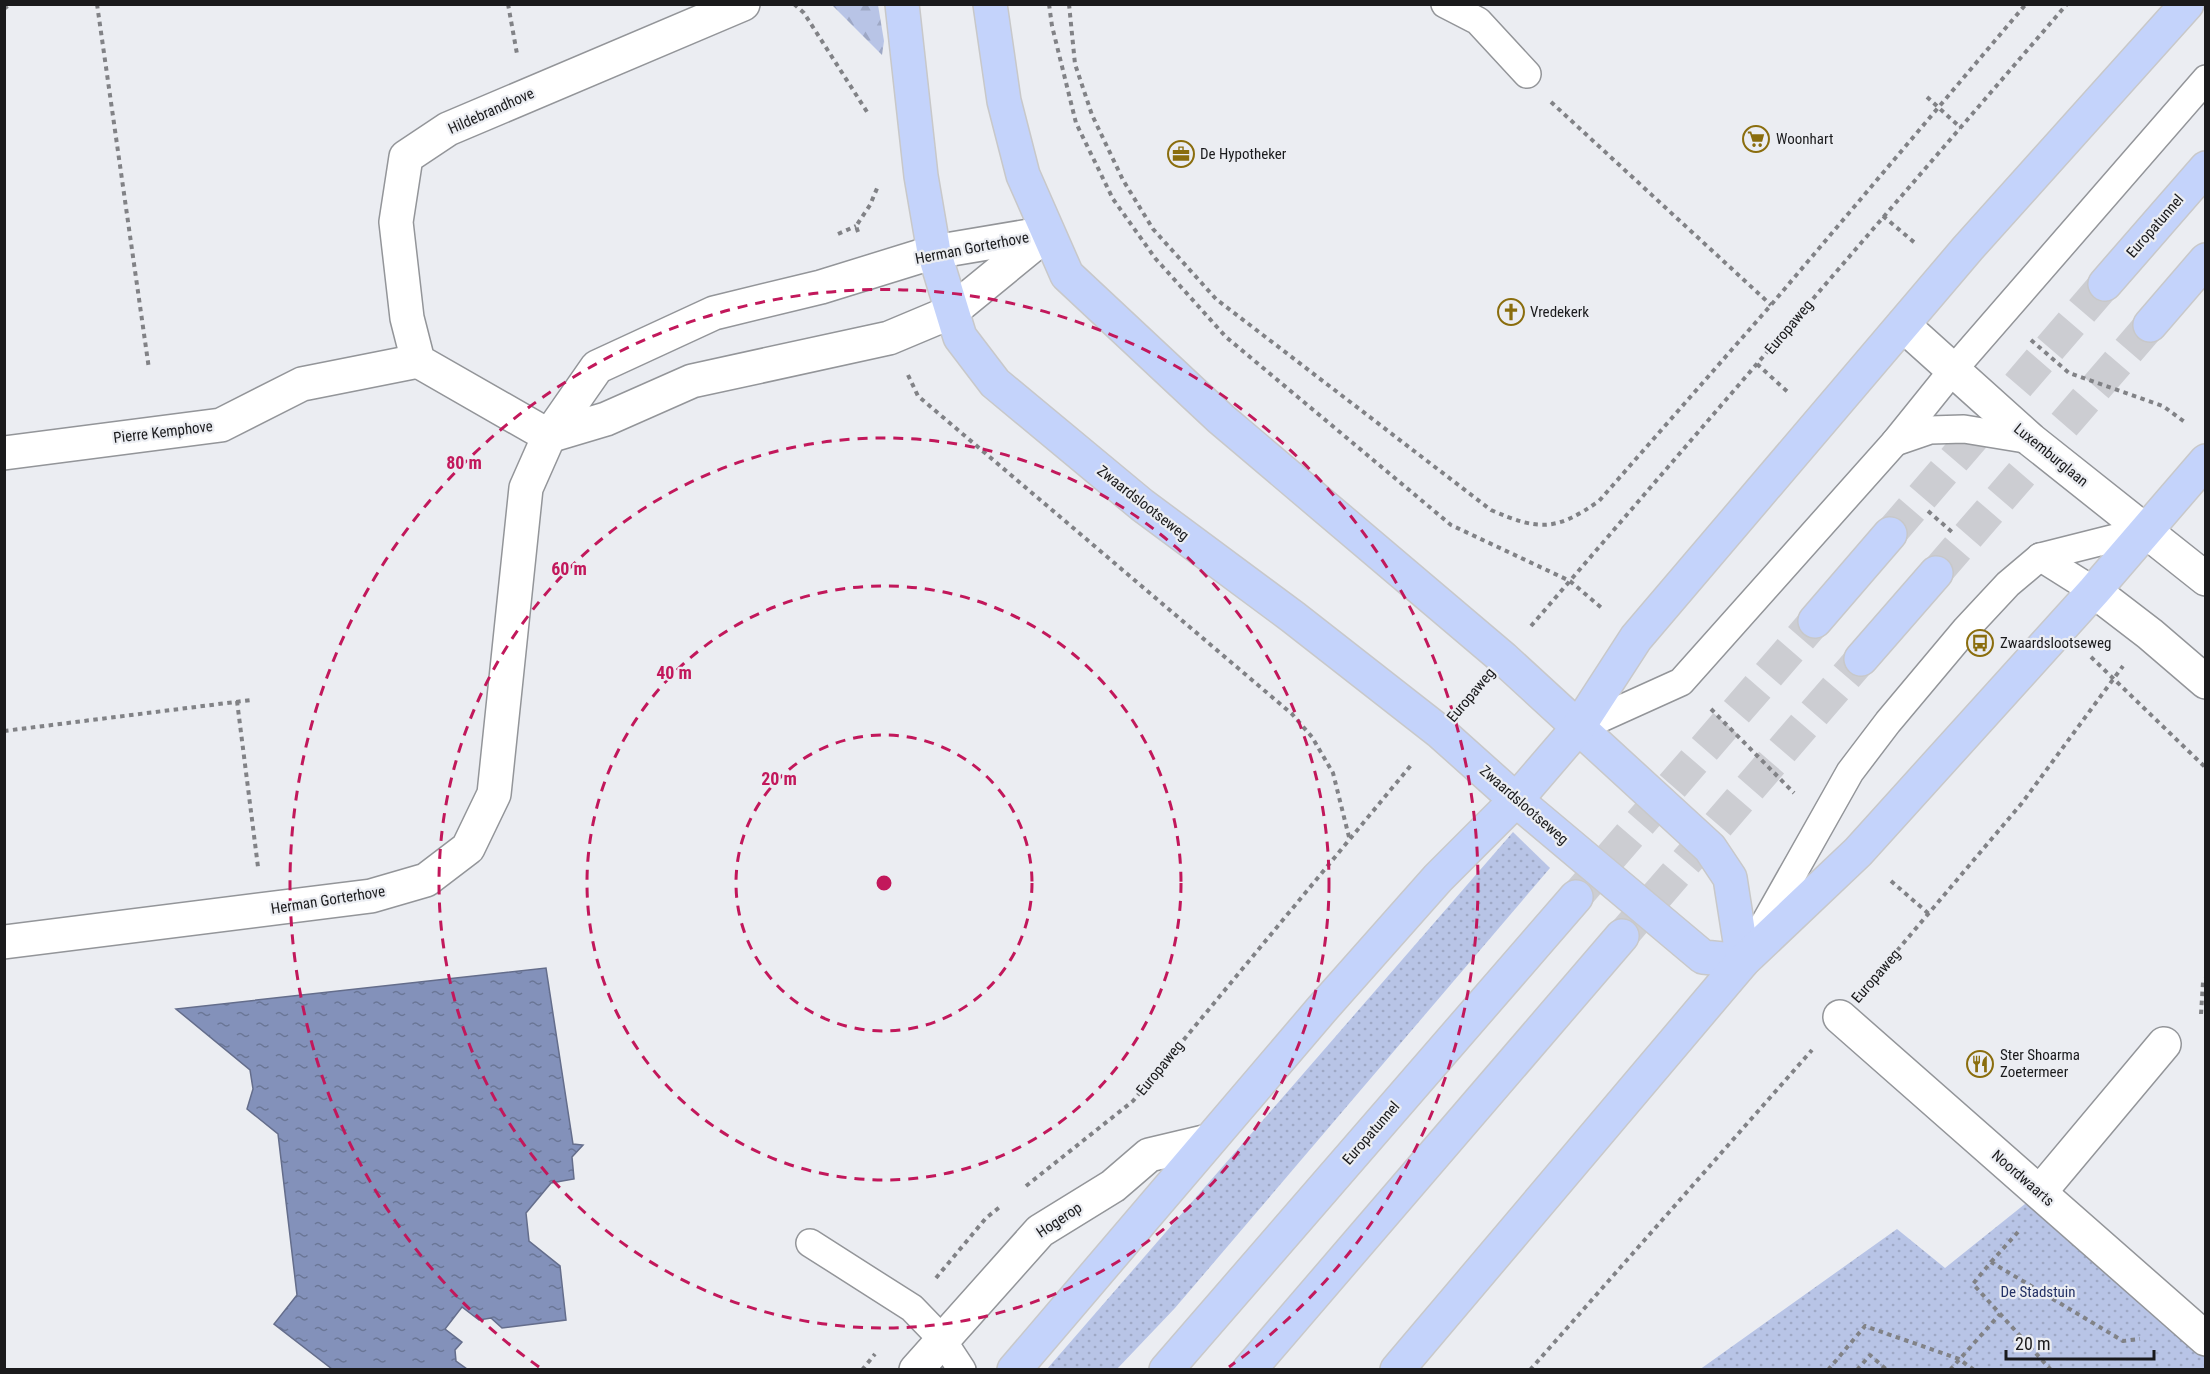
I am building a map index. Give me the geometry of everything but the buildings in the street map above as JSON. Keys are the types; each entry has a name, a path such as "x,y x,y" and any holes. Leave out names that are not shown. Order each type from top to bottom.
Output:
{"main road":[{"path":"990,4 1004,101 1023,175 1067,275 1221,419 1503,658 1577,729 1710,848 1730,878 1743,961"},
{"path":"1014,1370 1208,1141 1438,878 1516,800 1577,729 1636,638 1968,248 2187,4"},
{"name":"Zwaardslootseweg","path":"902,5 921,176 934,252 960,338 994,383 1142,505 1293,617 1440,732 1516,800 1703,957 1743,961"},
{"name":"Europatunnel","path":"2105,284 2205,168"},
{"path":"2150,325 2205,260"},
{"path":"1397,1370 1743,961 1858,852 2094,591 2205,461"},
{"path":"1815,621 1890,534"},
{"path":"1861,659 1936,573"},
{"name":"Europatunnel","path":"1166,1370 1576,897"},
{"path":"1249,1370 1622,936"}],"street":[{"name":"Hildebrandhove","path":"418,361 407,318 396,222 406,157 448,129 743,4"},
{"name":"Herman Gorterhove","path":"4,942 371,896 426,880 468,848 494,794 526,488 549,436 597,367 714,313 821,287 934,252 1047,233"},
{"name":"Herman Gorterhove","path":"549,436 606,419 692,381 890,338 951,312 1047,233"},
{"name":"Luxemburglaan","path":"1903,324 2031,440 2147,530 2205,579"},
{"path":"418,361 549,436"},
{"name":"Pierre Kemphove","path":"4,453 221,424 302,384 418,361"},
{"path":"2094,591 2150,634 2205,682"},
{"name":"Noordwaarts","path":"1840,1017 2195,1330"},
{"path":"2040,1192 2164,1044"},
{"name":"Hogerop","path":"916,1370 941,1338 1040,1231 1113,1186 1149,1155 1208,1141"}],"lane":[{"path":"1445,4 1478,21 1527,74"},
{"path":"1577,729 1681,682 1895,442 1953,370 2205,79"},
{"path":"1895,442 1930,430 1964,429 2031,440"},
{"path":"1743,961 1850,772 1888,722 1966,629 2008,584 2040,557 2147,530"},
{"path":"2040,557 2094,591"},
{"path":"810,1243 912,1308 941,1338 962,1370"}],"path":[{"path":"4,9 10,4"},
{"path":"98,4 149,369"},
{"path":"1049,4 1052,26 1076,123 1113,200 1155,258 1210,320 1226,337 1451,525 1570,581 1636,638"},
{"path":"1069,4 1075,64 1092,115 1123,180 1153,229 1216,299 1491,510 1523,524 1552,525 1577,516 1599,501 1772,305 2026,4"},
{"name":"Europaweg","path":"1503,658 2067,4"},
{"path":"1527,74 1560,112 1772,305"},
{"path":"1927,97 1961,128"},
{"name":"Europaweg","path":"1530,1370 1929,914 2022,802 2114,677 2150,634"},
{"path":"1681,682 1822,818"},
{"path":"4,731 251,700"},
{"path":"237,701 263,910"},
{"name":"Europaweg","path":"1023,1189 1133,1101 1341,846 1440,732"},
{"path":"1858,852 1929,914"},
{"path":"2201,1014 2205,978"},
{"path":"862,1370 986,1218 1004,1203"},
{"path":"2006,1246 1973,1284 2050,1370"},
{"path":"1991,1262 2123,1341 2154,1339 2195,1330"},
{"path":"1950,1370 2000,1314"},
{"path":"1827,1370 1865,1326 1959,1359 1972,1369"},
{"path":"1857,1370 1870,1355 1887,1370"}],"green space":[{"path":"832,5 878,5 884,41 882,55"},
{"path":"1513,832 1550,868 1175,1308 1117,1369 1047,1369"},
{"name":"De Stadstuin","path":"2040,1192 2205,1328 2205,1369 1699,1370 1897,1229 1945,1268"}],"water":[{"path":"546,968 573,1144 583,1145 572,1157 574,1179 551,1183 526,1213 529,1241 560,1266 566,1320 502,1328 491,1318 479,1320 462,1307 445,1329 462,1342 455,1350 456,1361 467,1369 332,1369 274,1324 297,1295 278,1134 247,1109 253,1089 250,1070 176,1009"}],"tunnel":[{"path":"1890,534 2105,284"},
{"path":"1936,573 2150,325"},
{"path":"1576,897 1815,621"},
{"path":"1622,936 1861,659"}],"place":[{"name":"Woonhart","path":"1756,139"},
{"name":"De Hypotheker","path":"1181,154"},
{"name":"Vredekerk","path":"1511,312"},
{"name":"Zwaardslootseweg","path":"1980,643"},
{"name":"Ster Shoarma Zoetermeer","path":"1980,1064"}]}
